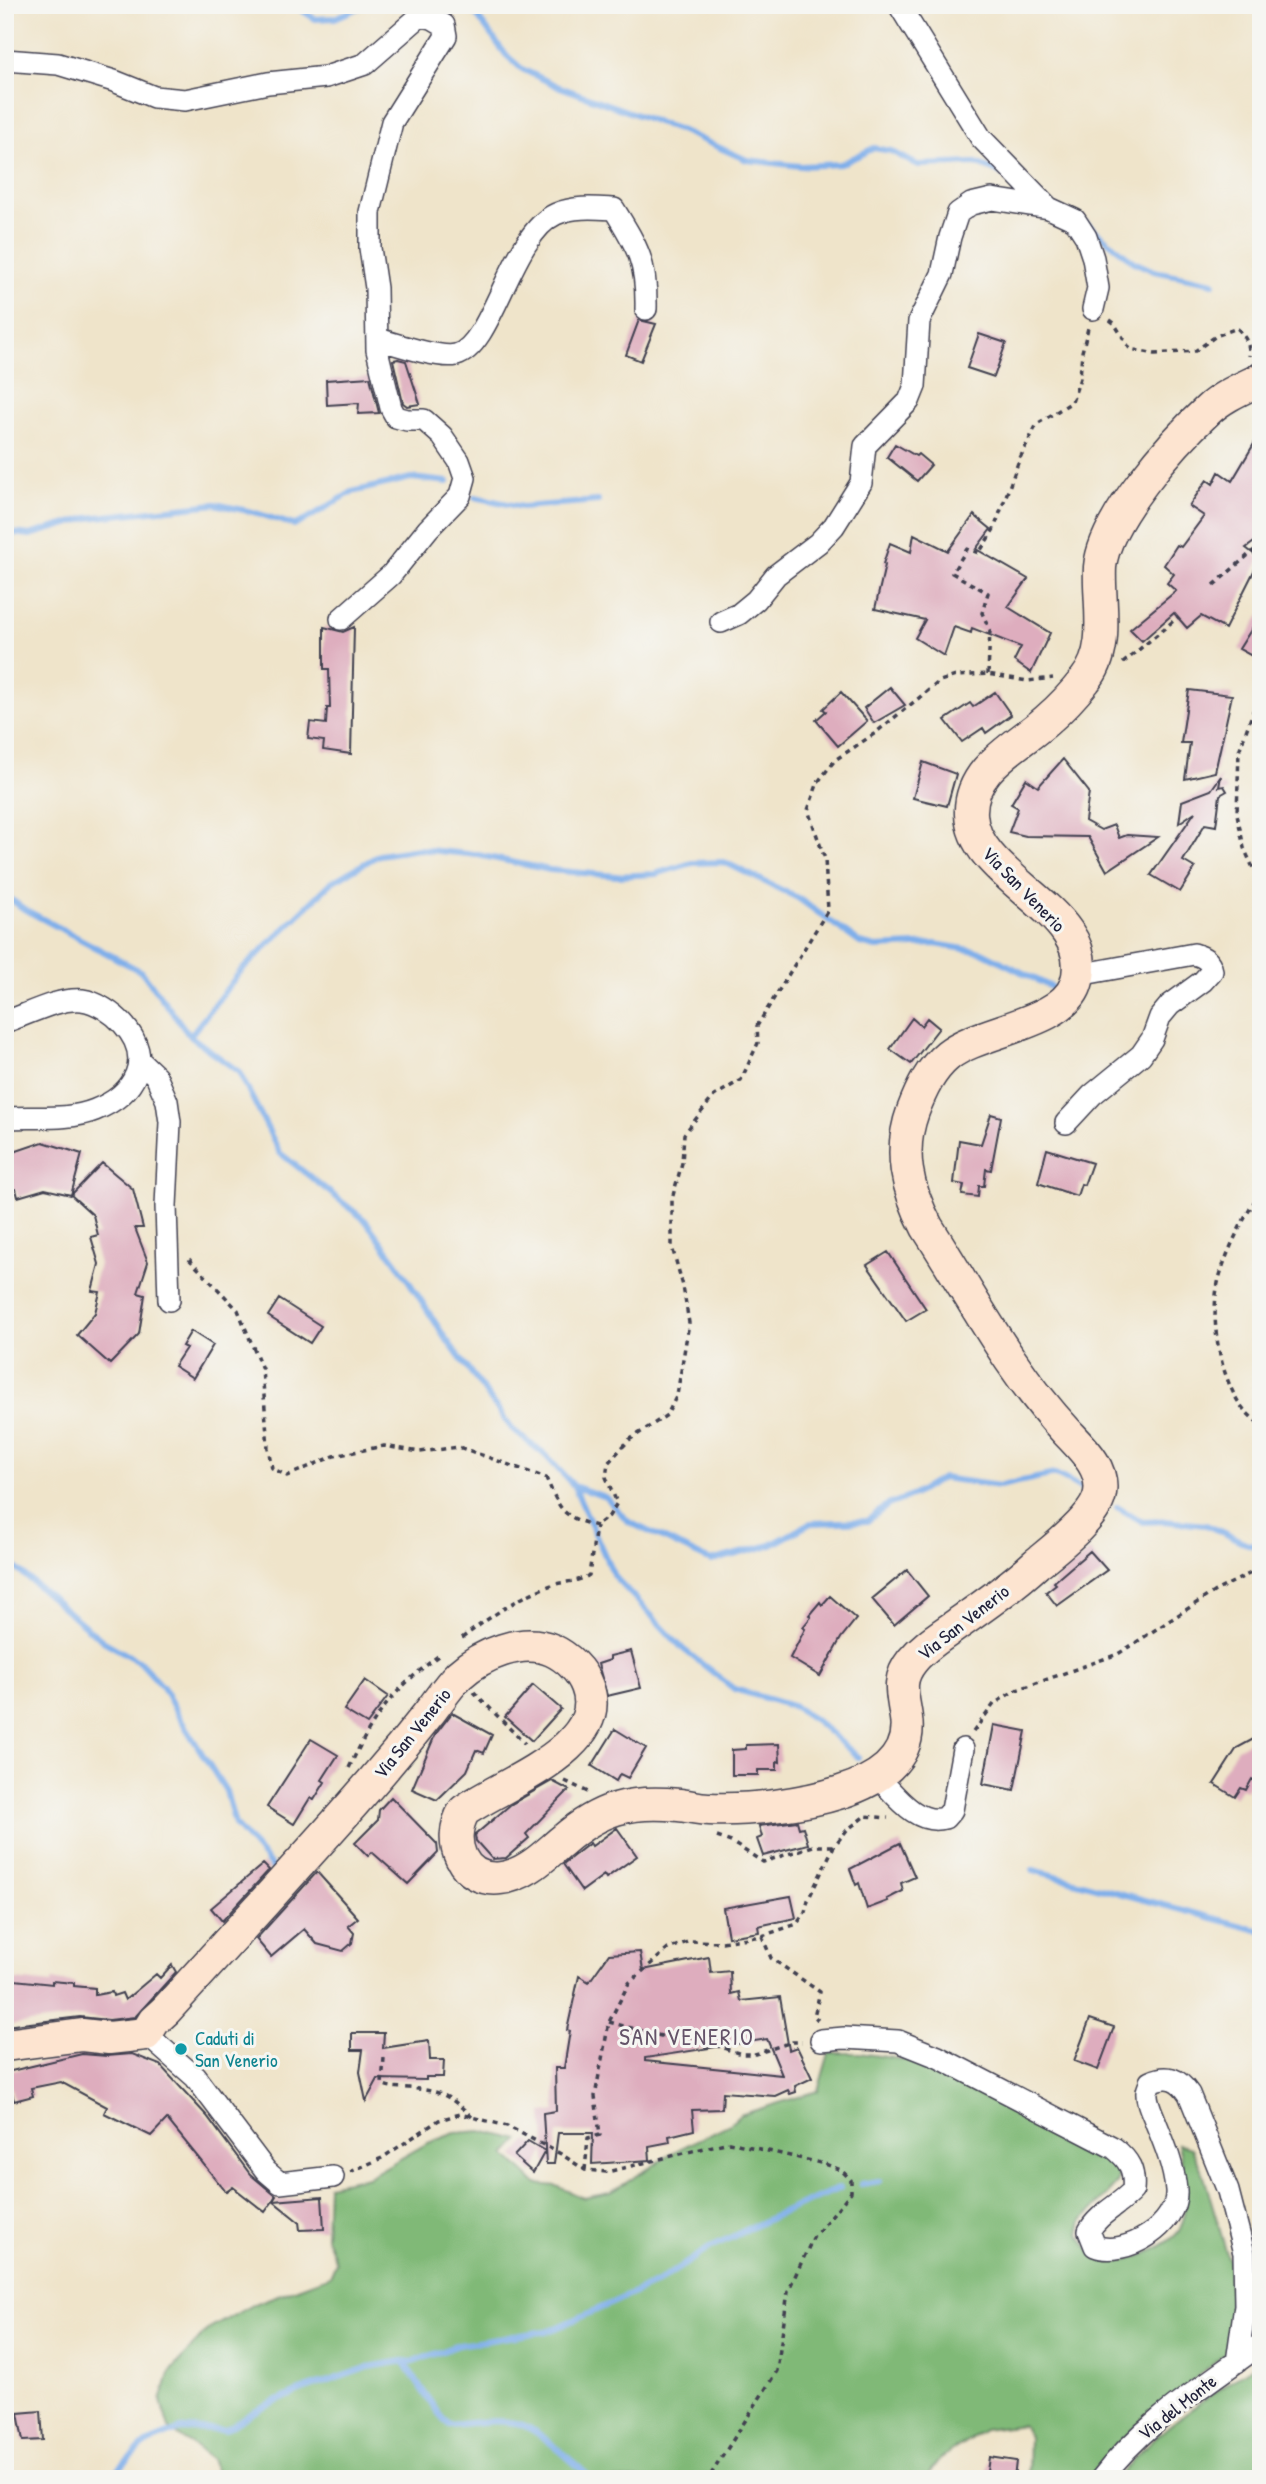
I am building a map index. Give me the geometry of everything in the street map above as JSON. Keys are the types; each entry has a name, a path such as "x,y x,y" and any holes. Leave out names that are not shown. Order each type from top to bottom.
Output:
{"street":[{"path":"898,5 981,138 1049,208"},
{"path":"5,60 58,64 114,81 153,97 186,100 268,83 326,77 365,64 421,11 444,25 446,36 392,122 370,212 370,248 376,288 377,350 391,408 396,416 407,421 424,420 442,436 465,478 460,496 428,529 391,575 341,619"},
{"path":"721,622 739,614 757,600 776,575 818,543 834,526 861,483 865,446 909,401 915,386 919,321 942,274 958,213 971,204 992,199 1049,208 1075,220 1086,237 1093,258 1098,288 1093,309"},
{"path":"378,339 413,349 454,356 466,351 479,334 510,273 537,230 555,214 587,207 614,209 626,228 643,260 646,309"},
{"name":"Via San Venerio","path":"146,2034 153,2021 307,1857 399,1751 458,1676 492,1654 524,1646 541,1646 564,1656 578,1670 591,1696 591,1709 585,1724 571,1745 464,1811 458,1821 456,1845 467,1866 482,1876 500,1878 527,1870 588,1821 605,1811 625,1805 649,1803 707,1809 754,1808 839,1793 877,1776 901,1754 906,1739 907,1720 900,1686 912,1660 933,1641 1030,1570 1065,1539 1096,1506 1100,1495 1099,1474 1087,1452 1040,1403 1012,1366 916,1206 908,1182 905,1139 921,1089 935,1068 950,1053 975,1040 1027,1022 1055,1008 1069,998 1076,986 1078,975 1074,945 1065,929 990,858 979,844 971,820 972,793 978,780 993,763 1048,719 1093,669 1097,660 1101,630 1100,565 1107,539 1142,484 1209,408 1254,383"},
{"path":"1066,1123 1092,1095 1141,1055 1152,1039 1160,1017 1170,1005 1203,981 1212,971 1206,959 1194,954 1078,975"},
{"path":"5,1022 65,1001 84,1000 103,1007 116,1016 137,1044 139,1059 134,1081 121,1097 98,1109 70,1116 5,1118"},
{"path":"139,1059 156,1076 167,1101 170,1122 166,1206 169,1300"},
{"path":"877,1776 911,1812 926,1818 945,1818 952,1810 963,1749"},
{"path":"5,2045 82,2035 109,2038 146,2034 194,2077 266,2171 280,2183 333,2177"},
{"path":"821,2040 844,2038 898,2041 939,2057 1125,2156 1132,2167 1133,2190 1125,2200 1094,2222 1089,2231 1095,2246 1103,2249 1121,2248 1153,2232 1168,2220 1175,2209 1177,2193 1173,2169 1150,2109 1146,2091 1150,2082 1173,2077 1189,2094 1228,2191 1244,2253 1245,2305 1237,2362"},
{"name":"Via del Monte","path":"1101,2479 1142,2432 1261,2344"}],"path":[{"path":"988,674 990,630 982,613 989,593 951,573 967,549 979,554 994,528 1019,460 1037,424 1072,402 1080,378 1082,352 1093,309 1114,323 1130,349 1155,354 1195,351 1216,336 1237,328 1250,348 1254,383"},
{"path":"1214,586 1261,547"},
{"path":"1118,668 1178,617"},
{"path":"185,1250 190,1261 238,1310 262,1368 268,1448 272,1468 280,1475 287,1476 334,1456 384,1446 420,1452 459,1447 546,1478 560,1509 577,1520 596,1525 609,1516 617,1503 607,1477 608,1463 629,1440 667,1415 677,1395 689,1324 683,1286 672,1247 672,1199 682,1163 684,1134 714,1096 741,1080 758,1043 757,1026 828,910 825,859 808,810 818,782 835,760 874,734 940,681 956,676 988,674 1027,681 1053,678"},
{"path":"1261,689 1238,751 1237,814 1244,848 1254,870 1261,877"},
{"path":"1261,1191 1226,1254 1217,1286 1216,1321 1221,1365 1240,1404 1261,1427"},
{"path":"963,1749 979,1721 994,1704 1014,1691 1118,1654 1215,1591 1261,1568"},
{"path":"458,1676 531,1750"},
{"path":"557,1777 598,1797"},
{"path":"585,2170 588,2138 600,2135 595,2096 608,2022 629,1983 668,1949 690,1941 723,1942 762,1936 797,1924 834,1846 847,1830 865,1816 892,1818 911,1812"},
{"path":"706,1833 731,1842 763,1862 813,1846 834,1846"},
{"path":"608,2022 661,2036 682,2034 741,2054 755,2054 792,2042 821,2040 828,2028 814,2016 820,1992 771,1958 762,1936"},
{"path":"383,2058 382,2084 391,2088 407,2087 450,2096 472,2117"},
{"path":"333,2177 357,2171 382,2158 439,2120 460,2114 507,2126 561,2154 585,2170 607,2172 729,2142 825,2164 841,2171 851,2180 851,2192 813,2238 788,2291 778,2371 708,2479"}],"green space":[{"path":"829,2053 859,2053 920,2062 978,2089 1118,2170 1118,2182 1082,2221 1079,2234 1093,2253 1104,2261 1123,2261 1146,2254 1175,2236 1184,2219 1186,2208 1184,2175 1178,2144 1191,2148 1203,2173 1229,2261 1230,2350 1115,2445 1091,2479 1028,2479 1029,2437 1023,2425 984,2430 939,2459 925,2479 218,2479 211,2459 169,2428 161,2401 169,2374 206,2331 254,2304 330,2276 336,2262 326,2237 328,2185 368,2177 428,2143 455,2133 482,2131 520,2140 506,2155 536,2184 557,2186 584,2198 610,2193 679,2149 730,2124 740,2115 818,2091"},
{"path":"1261,2360 1261,2479 1116,2479 1148,2444 1166,2429"}],"building":[{"path":"639,320 656,324 641,361 626,355"},
{"path":"979,334 1006,343 994,377 967,368"},
{"path":"393,360 406,361 420,404 407,406 403,403"},
{"path":"370,377 379,413 358,414 359,403 327,405 326,380"},
{"path":"1261,432 1261,537 1246,548 1260,559 1225,629 1201,616 1187,628 1174,613 1142,641 1130,629 1176,591 1167,583 1174,574 1164,565 1177,545 1181,547 1204,516 1189,506 1207,480 1213,484 1219,472 1232,481"},
{"path":"895,444 916,456 918,454 931,465 917,481 887,457"},
{"path":"974,515 991,529 976,549 1028,579 1008,607 1050,633 1031,673 1014,661 1021,647 972,628 971,633 954,627 944,656 915,638 925,620 875,609 885,565 883,564 890,543 911,552 914,534 948,551"},
{"path":"1261,614 1261,661 1239,649"},
{"path":"324,627 343,632 354,627 351,754 323,750 324,741 308,739 310,722 326,724 327,708 330,708 329,669 324,669"},
{"path":"890,687 905,705 874,723 864,708"},
{"path":"1189,690 1232,695 1215,772 1185,779 1190,743 1181,743"},
{"path":"841,692 867,721 838,746 816,720 826,711 823,709"},
{"path":"995,692 1011,715 986,733 983,728 962,742 945,720 970,703 973,707"},
{"path":"1063,759 1089,792 1085,821 1101,830 1114,825 1119,838 1127,835 1158,837 1107,871 1088,837 1026,836 1009,832 1018,808 1011,804 1026,779 1038,787"},
{"path":"923,762 956,774 947,806 913,798"},
{"path":"1221,776 1219,787 1224,786 1227,791 1220,795 1216,826 1205,824 1183,861 1195,868 1180,892 1151,875 1195,812 1179,823 1182,801 1211,790"},
{"path":"912,1018 921,1026 927,1018 939,1028 911,1064 890,1049"},
{"path":"991,1114 1001,1117 991,1170 986,1169 984,1186 979,1186 978,1197 962,1195 964,1185 954,1183 959,1140 981,1144"},
{"path":"43,1142 82,1154 71,1195 45,1189 18,1197 16,1189 5,1192 5,1155"},
{"path":"1047,1149 1092,1163 1077,1196 1038,1183"},
{"path":"102,1163 133,1189 143,1228 135,1228 148,1262 138,1293 145,1295 139,1334 110,1364 77,1335 95,1313 100,1292 92,1291 99,1264 91,1237 98,1235 93,1215 71,1195"},
{"path":"888,1252 926,1309 906,1321 867,1265"},
{"path":"279,1299 321,1326 310,1343 268,1316"},
{"path":"191,1331 213,1345 193,1378 174,1366 186,1348 182,1346"},
{"path":"1090,1551 1107,1570 1057,1606 1046,1592"},
{"path":"907,1570 928,1596 894,1625 872,1599"},
{"path":"830,1596 856,1619 841,1638 820,1676 790,1658 805,1629 803,1627 811,1617 809,1615 820,1602 822,1605"},
{"path":"631,1651 641,1688 607,1696 598,1664 610,1660 610,1656"},
{"path":"365,1680 388,1696 367,1724 344,1710"},
{"path":"533,1685 561,1709 532,1741 505,1717"},
{"path":"452,1713 492,1735 484,1753 476,1750 467,1771 437,1800 412,1789 435,1735"},
{"path":"994,1725 1026,1731 1014,1790 983,1784"},
{"path":"615,1729 646,1748 628,1778 620,1774 616,1781 592,1766"},
{"path":"1261,1735 1261,1784 1252,1779 1246,1790 1241,1788 1235,1797 1214,1784 1237,1748"},
{"path":"311,1739 338,1755 322,1780 325,1782 314,1800 310,1798 294,1824 267,1807"},
{"path":"779,1744 780,1762 777,1761 777,1770 758,1770 758,1775 732,1775 732,1750 746,1749 746,1745"},
{"path":"552,1781 569,1790 526,1834 529,1838 506,1858 492,1859 476,1841 475,1835 510,1805"},
{"path":"391,1797 437,1844 438,1853 408,1884 372,1852 368,1856 355,1843 378,1820 379,1810"},
{"path":"797,1821 799,1828 803,1827 808,1844 763,1856 757,1839 762,1837 759,1826"},
{"path":"617,1828 637,1856 582,1891 563,1864 590,1843 592,1846"},
{"path":"900,1843 915,1877 901,1883 903,1891 887,1899 888,1901 867,1909 859,1883 856,1885 850,1869"},
{"path":"263,1864 269,1870 222,1921 211,1908"},
{"path":"317,1872 358,1918 348,1926 354,1933 352,1943 343,1951 317,1944 304,1929 271,1957 256,1939"},
{"path":"791,1896 796,1918 758,1926 759,1932 728,1937 723,1908"},
{"path":"640,1952 643,1970 709,1957 711,1973 730,1971 731,1994 739,1992 741,2001 780,1997 789,2050 797,2047 812,2078 795,2086 796,2092 790,2094 788,2090 775,2096 723,2092 722,2109 692,2110 694,2130 669,2136 670,2142 649,2146 650,2160 592,2164 593,2133 558,2133 554,2164 546,2164 543,2113 556,2111 555,2068 564,2068 570,2031 567,2030 579,1976 589,1982 609,1954","holes":["767,2039 782,2075 645,2061 645,2058"]},
{"path":"172,1965 176,1972 135,2017 109,2020 80,2017 5,2026 5,2005 9,2005 15,1980 52,1984 52,1981 74,1983 74,1986 95,1988 95,1995 112,1992 113,1996 122,1993 125,2000 156,1974 160,1978"},
{"path":"1090,2019 1114,2027 1098,2070 1074,2061"},
{"path":"352,2033 384,2033 383,2048 429,2041 430,2060 444,2060 443,2077 426,2077 426,2080 378,2079 366,2101 360,2072 363,2050 352,2050"},
{"path":"82,2054 132,2054 160,2065 207,2116 250,2174 276,2196 265,2212 233,2187 226,2192 167,2119 151,2136 104,2113 107,2107 61,2082 31,2088 33,2096 14,2101 7,2072"},
{"path":"528,2141 545,2151 533,2173 514,2156"},
{"path":"322,2197 324,2229 300,2230 299,2222 273,2201"},
{"path":"41,2411 43,2440 23,2441 18,2413"},
{"path":"989,2457 1016,2461 1014,2479 986,2479"}],"waterway":[{"path":"294,5 315,19 335,18 365,5"},
{"path":"469,5 506,55 522,69 557,86 682,131 747,160 800,166 841,164 874,148 891,151 917,165 976,163 1005,175"},
{"path":"1086,223 1134,262 1154,271 1214,283"},
{"path":"5,532 30,535 88,518 215,504 294,525 352,492 411,478 448,482"},
{"path":"475,497 522,507 598,501"},
{"path":"190,1036 240,972 332,882 379,855 418,849 478,855 550,870 617,876 655,874 692,863 724,862 798,898 860,943 876,947 935,944 982,952 1053,988"},
{"path":"5,895 24,909 142,972 190,1036 239,1072 280,1153 365,1220 397,1263 444,1336 512,1429 545,1455 574,1486 614,1576 683,1649 734,1689 795,1707 858,1757"},
{"path":"574,1486 605,1497 629,1522 711,1561 771,1545 811,1523 867,1521 888,1505 914,1495 942,1478 999,1486 1055,1474 1089,1492"},
{"path":"1117,1507 1143,1522 1206,1525 1248,1544 1261,1545"},
{"path":"5,1559 103,1641 140,1662 163,1687 226,1791 235,1825 273,1868"},
{"path":"1033,1870 1261,1931"},
{"path":"861,2184 879,2181"},
{"path":"108,2479 146,2443 181,2429 225,2430 252,2413 297,2392 369,2367 403,2361 413,2362 459,2345 552,2330 656,2283 711,2247 840,2188"},
{"path":"403,2361 449,2425 499,2421 524,2426 556,2447 592,2479"}],"place":[{"name":"Caduti di San Venerio","path":"181,2049"}],"district":[{"name":"SAN VENERIO","path":"687,2037"}]}
